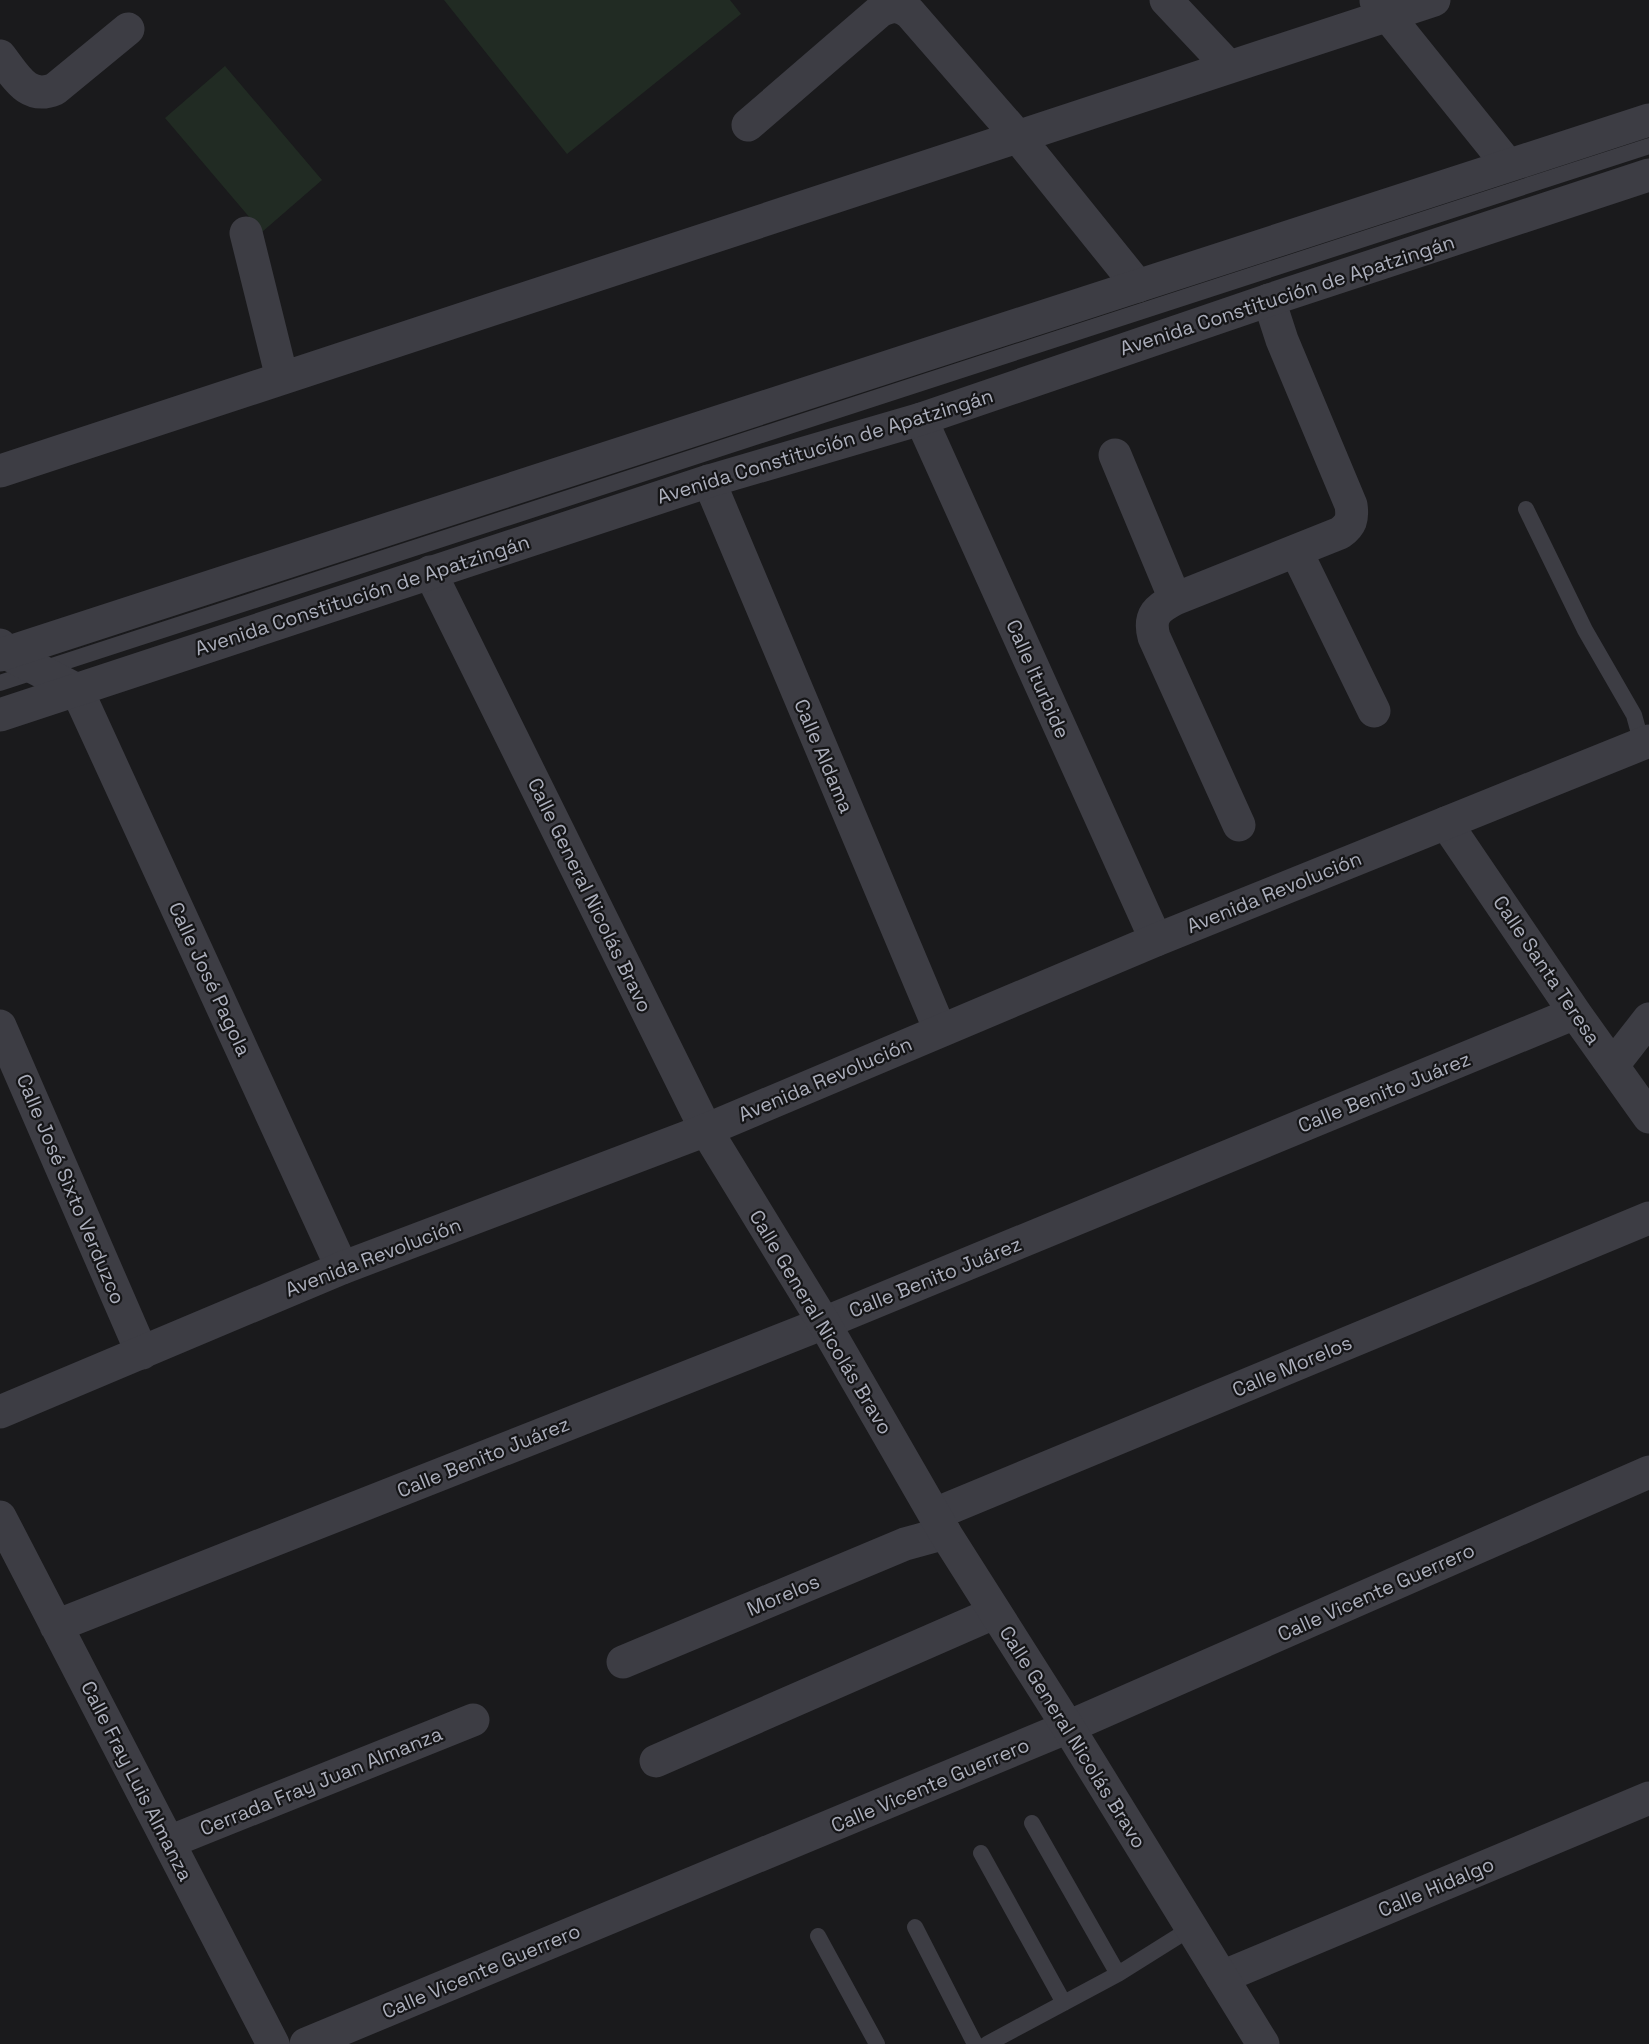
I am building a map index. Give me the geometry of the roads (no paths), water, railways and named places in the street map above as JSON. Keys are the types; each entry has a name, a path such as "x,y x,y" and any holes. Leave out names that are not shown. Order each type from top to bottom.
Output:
{"street":[{"path":"1166,0 1229,67"},
{"path":"0,471 1229,67 1382,8 1434,0"},
{"path":"748,125 880,11 890,6 901,7 910,13 1018,136 1138,286"},
{"path":"1382,8 1508,165"},
{"path":"0,56 25,86 33,92 45,94 128,29"},
{"path":"2,659 1649,120"},
{"name":"Avenida Constitución de Apatzingán","path":"0,715 709,482 921,419 1269,300 1649,175"},
{"path":"246,233 282,378"},
{"path":"1239,825 1151,626 1154,615 1162,606 1340,533 1348,527 1353,517 1351,505 1282,340 1269,300"},
{"name":"Calle Iturbide","path":"921,419 1156,940"},
{"path":"1115,455 1175,599"},
{"name":"Calle Aldama","path":"709,482 940,1030"},
{"path":"1296,551 1374,711"},
{"name":"Calle General Nicolás Bravo","path":"430,572 706,1130 824,1323 994,1613 1068,1727 1263,2044"},
{"path":"2,659 39,670 77,690"},
{"name":"Calle José Pagola","path":"77,690 342,1268"},
{"name":"Avenida Revolución","path":"0,1412 342,1268 706,1130 1156,940 1645,743"},
{"name":"Calle Santa Teresa","path":"1446,823 1575,1013 1649,1117"},
{"name":"Calle Benito Juárez","path":"56,1626 824,1323 1575,1013"},
{"path":"1613,1065 1649,1019"},
{"name":"Calle José Sixto Verduzco","path":"0,1026 142,1353"},
{"name":"Calle Morelos","path":"940,1524 1649,1218"},
{"name":"Calle Vicente Guerrero","path":"306,2044 1068,1727 1649,1472"},
{"name":"Calle Fray Luis Almanza","path":"0,1517 273,2044"},
{"name":"Morelos","path":"623,1662 905,1544 940,1524"},
{"path":"656,1761 994,1613"},
{"name":"Cerrada Fray Juan Almanza","path":"169,1842 473,1720"},
{"name":"Calle Hidalgo","path":"1222,1977 1649,1798"}],"lane":[{"name":"Avenida Constitución de Apatzingán","path":"39,670 1649,146"},
{"path":"1526,508 1585,630 1634,715 1645,743"},
{"path":"1032,1823 1118,1974"},
{"path":"981,1853 1064,2003"},
{"path":"915,1927 975,2044"},
{"path":"987,2044 1118,1974 1192,1927"},
{"path":"818,1936 877,2044"}]}
